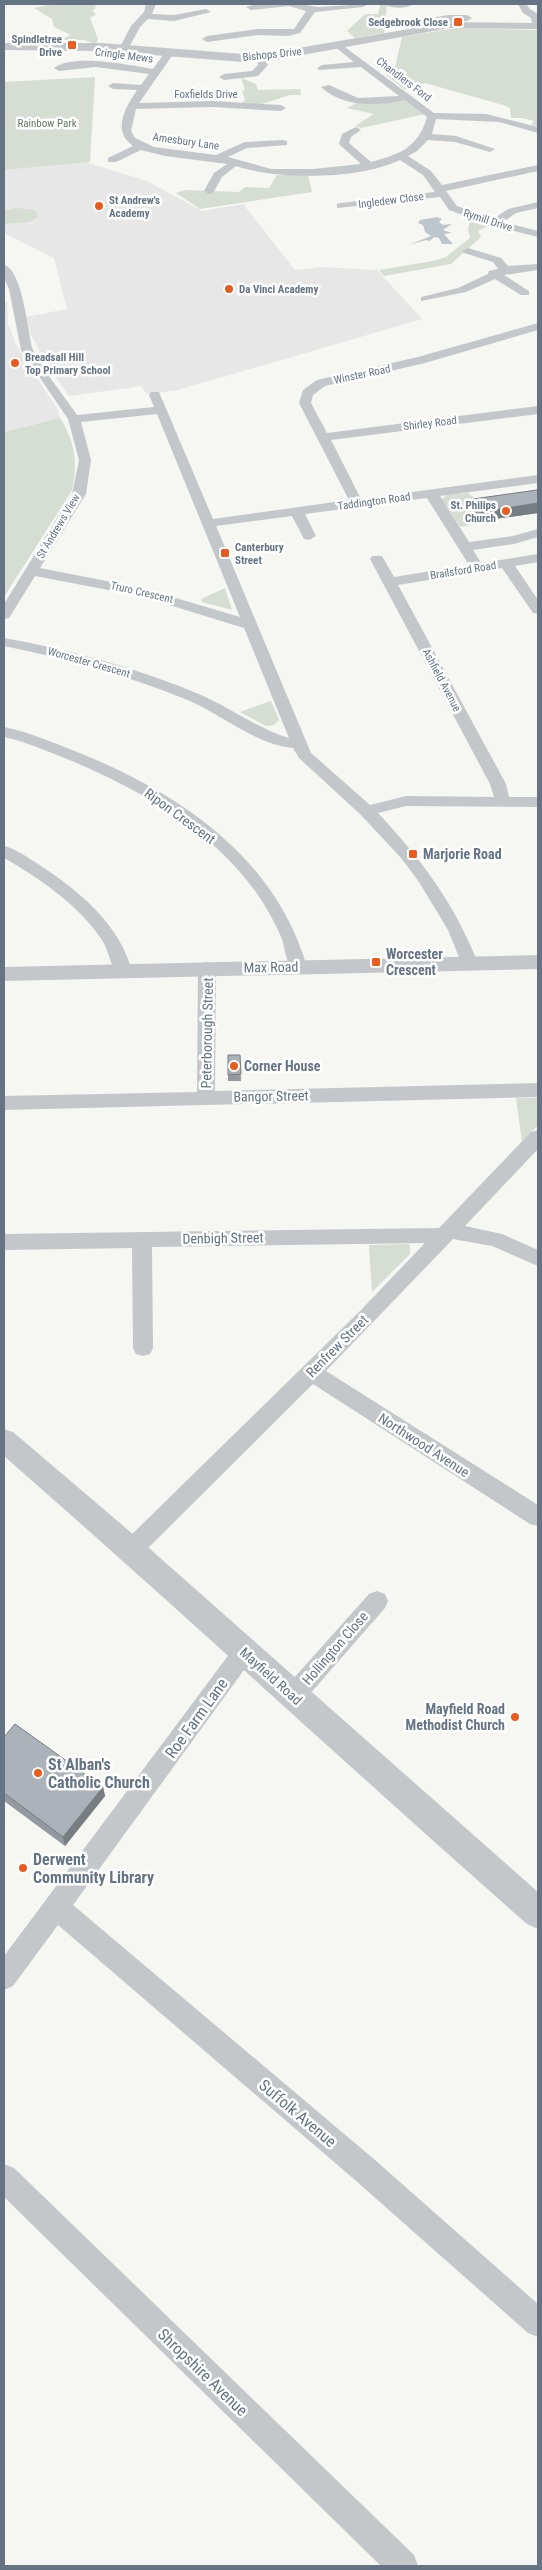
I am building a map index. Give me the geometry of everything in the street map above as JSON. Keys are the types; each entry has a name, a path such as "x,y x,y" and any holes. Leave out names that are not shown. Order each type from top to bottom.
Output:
{"street":[{"path":"124,49 136,26 146,16 151,4"},
{"path":"251,7 290,4 312,9 334,10 363,4"},
{"path":"389,4 409,4"},
{"path":"521,4 538,4"},
{"path":"521,4 526,11 536,17 537,26"},
{"path":"296,31 312,9"},
{"path":"146,16 174,18 206,12"},
{"path":"420,30 414,27 414,23 439,21 449,18 467,18"},
{"name":"Bishops Drive","path":"4,47 124,49 260,58 460,24 537,26"},
{"path":"208,39 241,34 296,31 306,36"},
{"path":"241,34 252,44"},
{"name":"Chandlers Ford","path":"338,45 432,116 432,125 428,137"},
{"name":"Amesbury Lane","path":"168,53 157,72 131,106 126,120 126,132 132,142 160,152 218,158 261,171 332,172 368,165"},
{"path":"224,77 255,74 263,65 260,58"},
{"name":"Cringle Mews","path":"59,68 82,63 157,72"},
{"path":"322,68 364,64"},
{"path":"113,86 145,88"},
{"path":"326,87 356,101 387,101 408,97"},
{"path":"342,110 356,101"},
{"name":"Foxfields Drive","path":"131,106 212,104 281,108"},
{"path":"432,116 483,115 524,122 538,130"},
{"path":"356,130 346,136 344,144 368,165 401,156 417,148 428,137 490,149"},
{"path":"218,158 245,145 282,143"},
{"path":"112,160 140,146"},
{"name":"Rymill Drive","path":"401,156 424,169 453,208 494,223 538,234"},
{"path":"209,191 218,175 234,163"},
{"name":"Ingledew Close","path":"341,206 440,191 516,170 538,168"},
{"path":"494,223 512,212 538,205"},
{"path":"468,251 496,260 505,270"},
{"path":"425,299 462,290 493,273 538,267"},
{"name":"St Andrews View","path":"4,268 15,289 27,350 74,419 85,460 79,494 4,615"},
{"path":"493,273 525,293"},
{"path":"427,286 438,296"},
{"name":"Winster Road","path":"357,503 305,400 309,391 321,383 421,360 538,326"},
{"path":"525,330 538,342"},
{"path":"155,395 210,523 299,744 307,759 367,811 398,843 426,879 456,930 469,963"},
{"path":"74,419 162,410"},
{"name":"Shirley Road","path":"322,437 538,410"},
{"name":"Taddington Road","path":"210,523 538,479"},
{"path":"431,493 477,567"},
{"path":"297,512 309,536"},
{"path":"465,547 514,540 538,533"},
{"name":"Brailsford Road","path":"388,582 538,558"},
{"name":"Ashfield Avenue","path":"377,559 498,784 503,802"},
{"path":"506,563 538,610"},
{"name":"Truro Crescent","path":"31,572 142,591 199,607 250,625"},
{"name":"Worcester Crescent","path":"4,642 110,666 197,699 284,742 299,744"},
{"path":"264,733 282,729 291,724"},
{"name":"Ripon Crescent","path":"4,732 51,747 130,781 160,799 192,822 230,854 266,894 295,948 298,967"},
{"path":"367,811 400,801 538,802"},
{"path":"4,852 26,863 60,887 92,917 110,940 122,961 123,971"},
{"name":"Max Road","path":"4,974 538,962"},
{"name":"Peterborough Street","path":"206,1098 208,968"},
{"name":"Bangor Street","path":"4,1103 538,1090"},
{"name":"Renfrew Street","path":"131,1550 367,1317 445,1232 538,1137"},
{"name":"Denbigh Street","path":"4,1242 445,1232 495,1239 538,1258"},
{"path":"142,1239 142,1348"},
{"name":"Northwood Avenue","path":"311,1372 538,1518"},
{"name":"Mayfield Road","path":"4,1440 131,1550 538,1913"},
{"name":"Hollington Close","path":"294,1696 377,1601"},
{"name":"Roe Farm Lane","path":"4,1977 244,1652"},
{"name":"Suffolk Avenue","path":"56,1907 365,2170 538,2323"},
{"name":"Shropshire Avenue","path":"4,2178 403,2566"}],"shaded area":[{"name":"Da Vinci Academy","path":"85,162 147,181 202,211 243,204 295,270 321,267 377,270 422,319 178,390 146,394 142,386 69,396 48,367 31,335 26,317 67,309 54,258 4,233 4,170"},
{"path":"437,217 442,219 439,222 443,225 452,224 443,230 452,233 444,234 453,244 442,244 439,238 434,237 430,241 426,240 409,245 431,236 425,232 423,225 418,223 420,220"},
{"name":"Breadsall Hill Top Primary School","path":"4,302 7,302 8,323 15,342 57,408 60,418 4,432"}],"green space":[{"path":"54,4 55,6 57,4 96,4 95,9 92,11 96,14 90,18 98,39 96,44 84,40 65,40 64,38 71,35 54,27 52,19 34,8"},
{"path":"380,5 387,5 384,33 355,38 347,31 365,14 378,14"},
{"path":"456,28 538,30 538,127 531,124 534,121 523,118 511,118 510,108 503,105 425,83 405,90 385,74 394,71 402,37"},
{"name":"Rainbow Park","path":"95,77 90,162 4,170 4,82"},
{"path":"241,78 256,84 258,90 300,89 301,95 290,95 259,105 241,104 245,100 242,91 245,90"},
{"path":"405,99 425,114 361,128 355,126 374,114 347,108 357,103"},
{"path":"277,175 308,175 312,192 200,209 176,193 185,190 239,192 245,187 269,188"},
{"path":"16,208 35,210 38,217 29,222 4,224 4,211"},
{"path":"470,220 488,226 478,231 481,237 451,264 384,276 379,270 446,257 470,238 468,229"},
{"path":"60,418 69,435 74,453 75,471 72,490 4,597 4,432"},
{"path":"468,493 486,507 472,509 482,523 460,527 442,499 447,495"},
{"path":"225,588 232,610 202,602 201,599"},
{"path":"271,701 279,720 274,725 266,726 240,712"},
{"path":"516,1098 538,1098 538,1125 522,1142"},
{"path":"369,1245 410,1245 410,1254 372,1292"}],"building":[{"path":"537,490 538,503 481,512 473,499"},
{"path":"228,1055 240,1055 241,1074 228,1075"},
{"name":"St Alban's Catholic Church","path":"15,1724 103,1787 63,1837 4,1793 4,1737"}],"place":[{"name":"Sedgebrook Close","path":"458,22"},
{"name":"Spindletree Drive","path":"72,45"},
{"name":"St Andrew's Academy","path":"99,206"},
{"name":"Da Vinci Academy","path":"229,289"},
{"name":"Breadsall Hill Top Primary School","path":"15,363"},
{"name":"St. Philips Church","path":"506,511"},
{"name":"Canterbury Street","path":"225,553"},
{"name":"Marjorie Road","path":"413,854"},
{"name":"Worcester Crescent","path":"376,962"},
{"name":"Corner House","path":"234,1066"},
{"name":"Mayfield Road Methodist Church","path":"515,1717"},
{"name":"St Alban's Catholic Church","path":"38,1773"},
{"name":"Derwent Community Library","path":"23,1868"}]}
